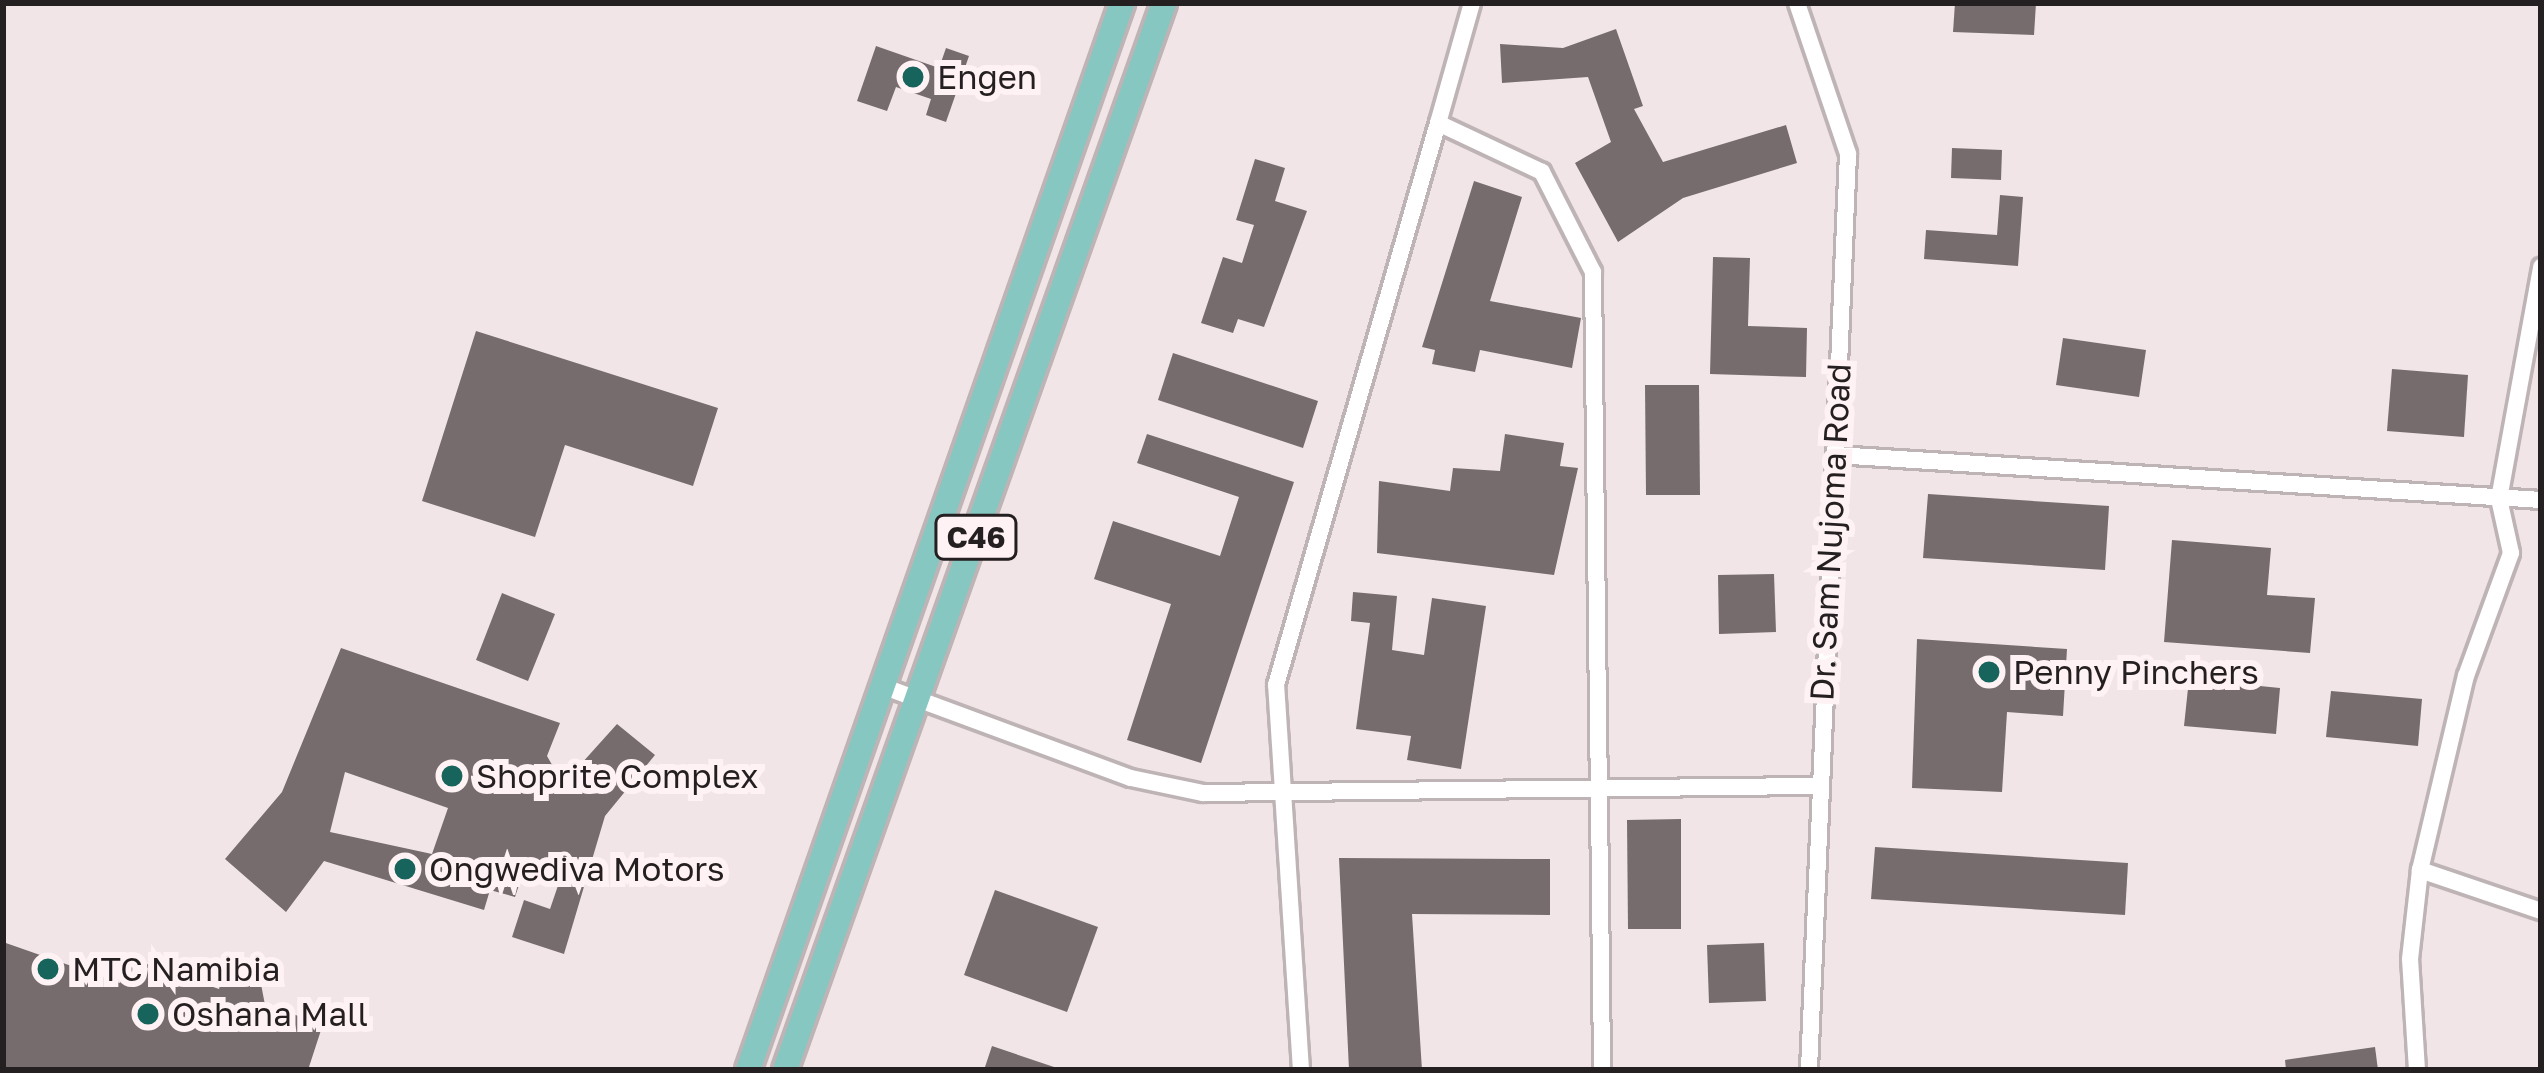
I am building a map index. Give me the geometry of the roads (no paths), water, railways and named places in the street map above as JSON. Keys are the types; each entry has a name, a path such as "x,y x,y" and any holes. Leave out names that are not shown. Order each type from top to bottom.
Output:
{"main road":[{"name":"C46","path":"748,1070 1119,4"},
{"name":"C46","path":"785,1070 1162,11"}],"street":[{"path":"1301,1070 1276,685 1472,3"},
{"name":"Dr. Sam Nujoma Road","path":"1797,3 1848,154 1836,455 1814,786 1808,1070"},
{"path":"1119,4 1162,11"},
{"path":"1438,123 1542,172 1593,272 1592,788 1602,1070"},
{"path":"2417,1070 2410,959 2420,870 2466,676 2511,553 2499,499 2541,267"},
{"path":"1836,455 2541,500"},
{"path":"882,686 1131,778 1281,799 1814,786"},
{"path":"2420,870 2541,911"}],"place":[{"name":"Engen","path":"913,77"},
{"name":"Penny Pinchers","path":"1989,672"},
{"name":"Shoprite Complex","path":"452,776"},
{"name":"Ongwediva Motors","path":"405,869"},
{"name":"MTC Namibia","path":"48,969"},
{"name":"Oshana Mall","path":"148,1014"}]}
